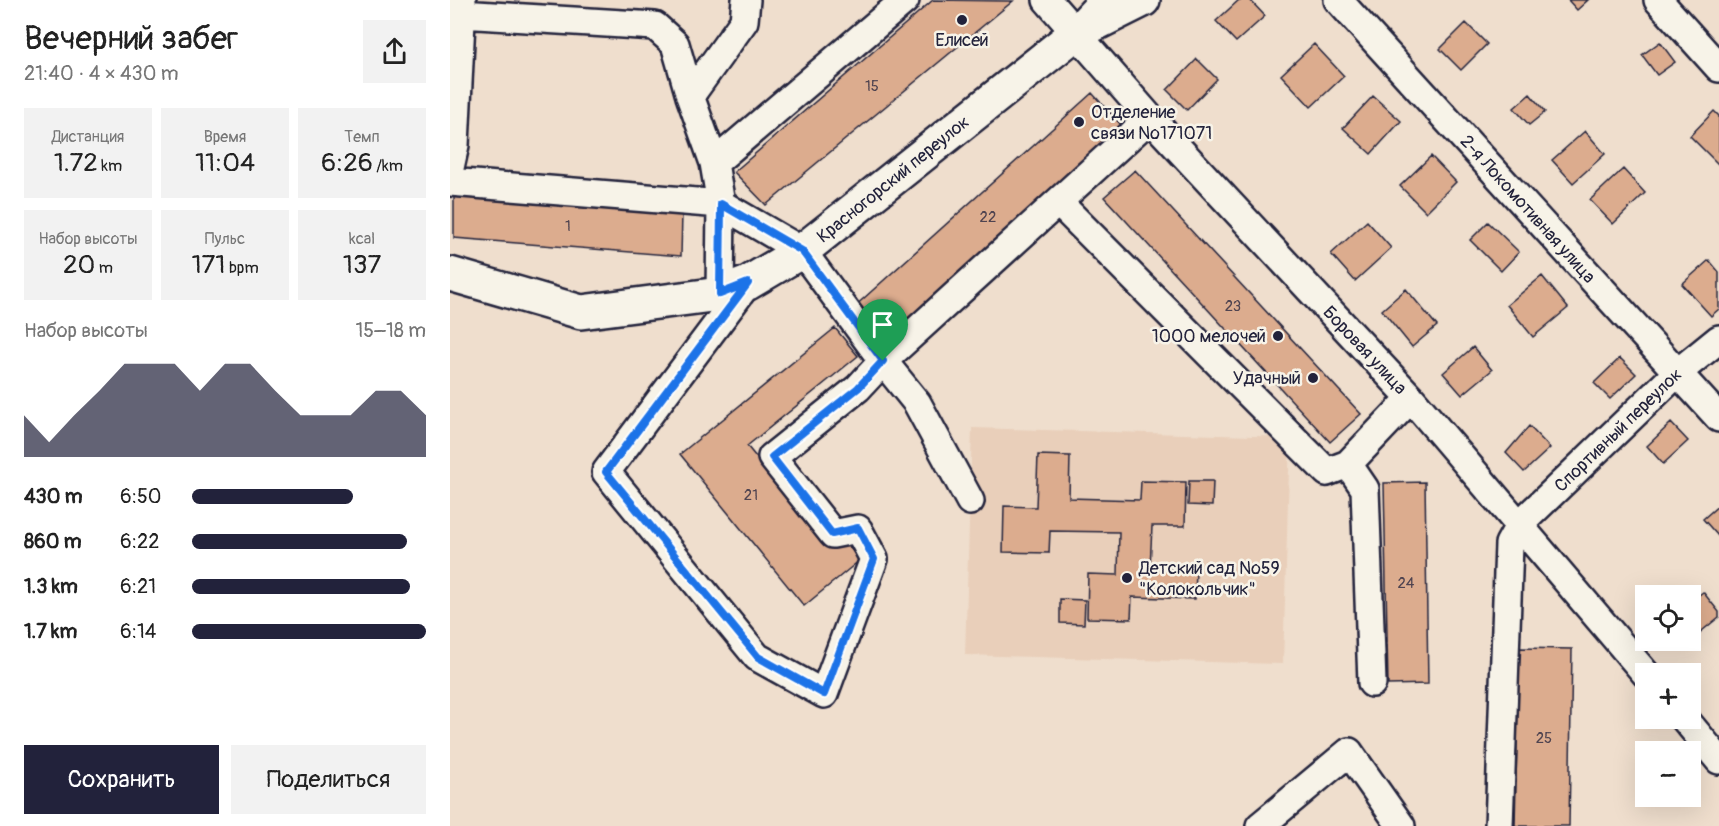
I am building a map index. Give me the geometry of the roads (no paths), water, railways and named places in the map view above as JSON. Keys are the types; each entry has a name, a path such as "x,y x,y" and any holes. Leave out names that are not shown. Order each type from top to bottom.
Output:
{"main road":[{"name":"Красногорский переулок","path":"450,274 581,312 734,289 802,251 1076,33 1107,0"},
{"name":"Красногорский переулок","path":"1076,33 1143,0"}],"street":[{"path":"690,96 744,21 746,0"},
{"path":"714,163 905,0"},
{"name":"Боровая улица","path":"1047,0 1150,118 1411,398 1637,663"},
{"name":"2-я Локомотивная улица","path":"1338,0 1719,418"},
{"path":"1658,0 1719,68"},
{"path":"450,168 455,145 462,7 630,12 655,26 675,44 690,96 714,163 734,289 606,472 758,657 824,694 874,559 858,528 832,534 772,457 858,388 883,361 1150,118"},
{"path":"450,182 721,204 802,251 917,403 970,501"},
{"path":"1058,202 1327,472 1347,464 1411,398"},
{"name":"Спортивный переулок","path":"1520,524 1677,373 1719,339"},
{"path":"1347,464 1365,489 1372,682"},
{"path":"1499,826 1509,544 1520,524"},
{"path":"1693,729 1719,759"},
{"path":"1260,826 1349,752 1401,826"}],"place":[{"name":"Елисей","path":"962,20"},
{"name":"Отделение связи №171071","path":"1079,122"},
{"name":"1000 мелочей","path":"1278,336"},
{"name":"Удачный","path":"1313,378"},
{"name":"Детский сад №59 \"Колокольчик\"","path":"1127,578"}]}
